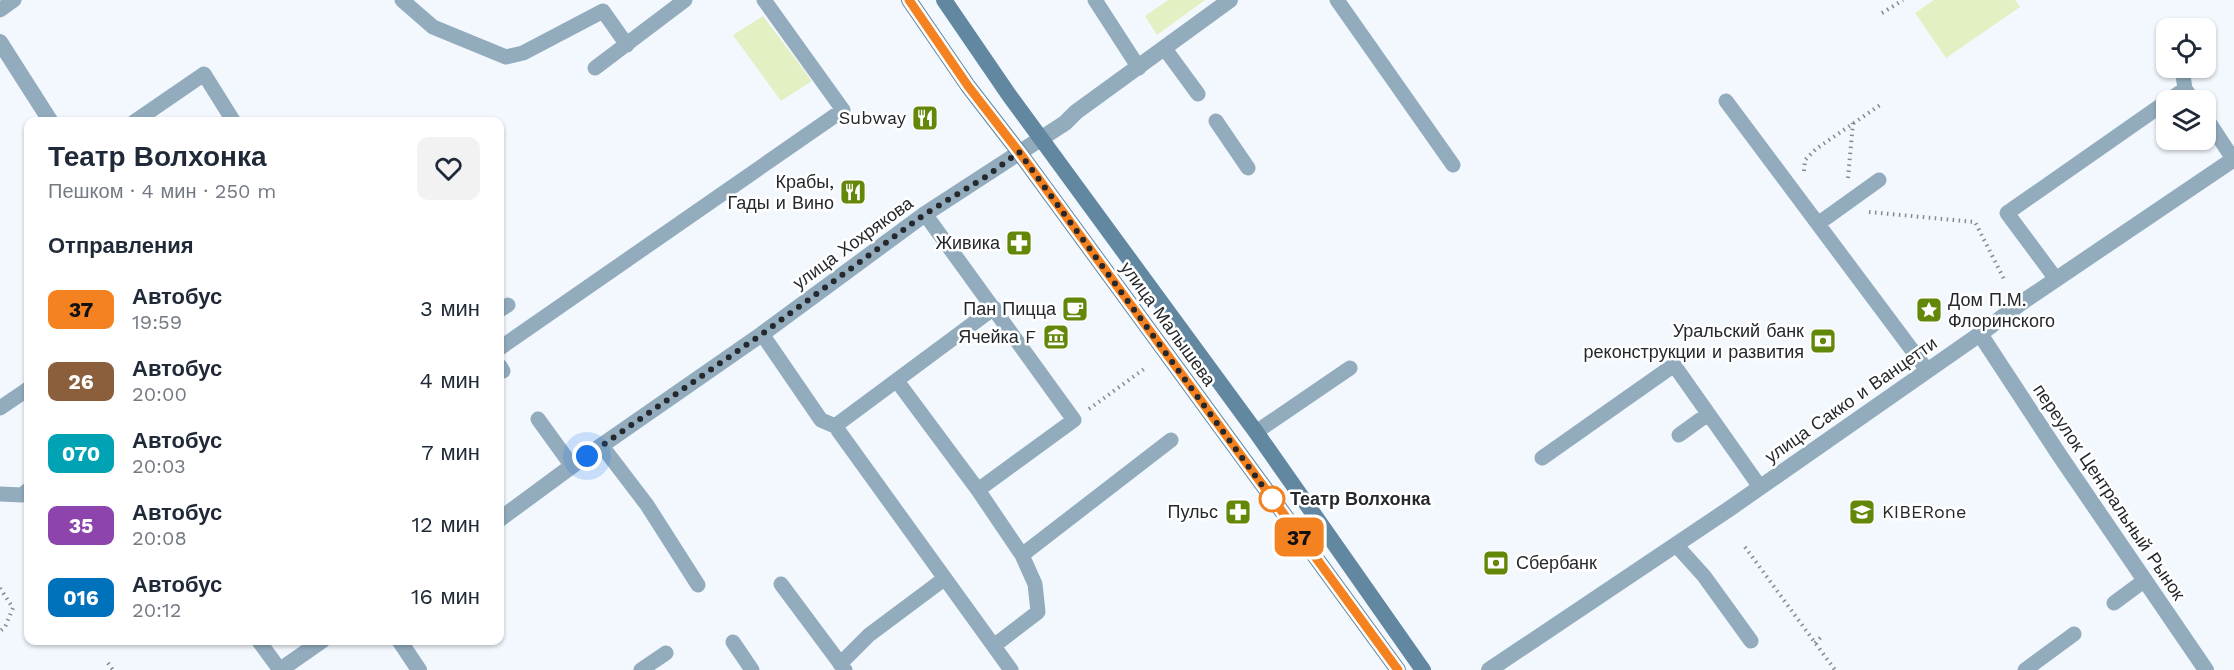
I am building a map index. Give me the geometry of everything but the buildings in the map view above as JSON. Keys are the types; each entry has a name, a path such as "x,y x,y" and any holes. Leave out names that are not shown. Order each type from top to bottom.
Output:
{"main road":[{"name":"улица Малышева","path":"909,0 968,86 1019,152 1398,670"},
{"name":"улица Малышева","path":"944,0 1256,432 1423,670"}],"street":[{"name":"улица Хохрякова","path":"504,516 762,334 925,214 987,176 1019,152 1065,123 1076,112 1230,0"},
{"path":"2,48 48,117"},
{"name":"улица Сакко и Ванцетти","path":"1489,670 1676,545 2056,279 2234,159"},
{"name":"переулок Центральный Рынок","path":"1980,334 2206,670"},
{"path":"280,670 316,645"},
{"path":"402,645 419,670"}],"lane":[{"path":"0,10 14,0"},
{"path":"402,0 433,27 506,57 523,53 603,11 627,45"},
{"path":"595,68 685,0"},
{"path":"504,345 843,110 764,0"},
{"path":"1095,0 1139,68"},
{"path":"1337,0 1453,165"},
{"path":"1165,48 1198,94"},
{"path":"141,117 204,74 231,117"},
{"path":"1726,100 1927,370"},
{"path":"2056,279 2007,213 2156,109"},
{"path":"1216,121 1248,168"},
{"path":"2216,132 2234,159"},
{"path":"1819,223 1879,180"},
{"path":"925,214 1074,420 978,490"},
{"path":"836,426 994,308"},
{"path":"762,334 820,420 836,426 1011,670"},
{"path":"1542,458 1674,365 1760,487"},
{"path":"1256,432 1350,368"},
{"path":"897,381 978,490 1022,555 1035,584 1038,612 995,645"},
{"path":"0,408 24,392"},
{"path":"1679,435 1708,414"},
{"path":"538,419 572,466"},
{"path":"1022,555 1171,440"},
{"path":"602,446 647,505 698,585"},
{"path":"0,494 24,493"},
{"path":"1676,545 1704,576 1751,640"},
{"path":"781,584 842,667 869,636 944,579"},
{"path":"2114,603 2145,580"},
{"path":"2025,670 2074,634"},
{"path":"734,642 753,670"},
{"path":"262,645 280,670"},
{"path":"641,670 666,653"}],"path":[{"path":"1882,13 1903,0"},
{"path":"1803,175 1805,160 1816,149 1883,103"},
{"path":"1853,123 1847,181 1869,212 1975,222 2005,282"},
{"path":"1074,420 1143,369"},
{"path":"1745,547 1835,670"},
{"path":"0,588 13,608 5,627 0,631"},
{"path":"1815,644 1822,636"},
{"path":"108,663 113,670"}],"green space":[{"path":"1168,0 1205,0 1157,35 1145,16"},
{"path":"1934,0 2015,0 2020,7 1946,58 1915,13"},
{"path":"763,16 812,81 781,101 733,35"}],"bus line":[{"name":"37","path":"909,0 968,86 1019,152 1398,670"}],"place":[{"name":"Subway","path":"925,118"},
{"name":"Крабы, Гады и Вино","path":"853,192"},
{"name":"Живика","path":"1019,243"},
{"name":"Пан Пицца","path":"1075,309"},
{"name":"Дом П.М. Флоринского","path":"1929,310"},
{"name":"Ячейка F","path":"1056,337"},
{"name":"Уральский банк реконструкции и развития","path":"1823,341"},
{"name":"Театр Волхонка","path":"1272,499"},
{"name":"Пульс","path":"1238,512"},
{"name":"KIBERone","path":"1862,512"},
{"name":"Сбербанк","path":"1496,563"}],"route":[{"path":"587,456 762,334 925,214 987,176 1019,152 1278,507 1272,499"}]}
